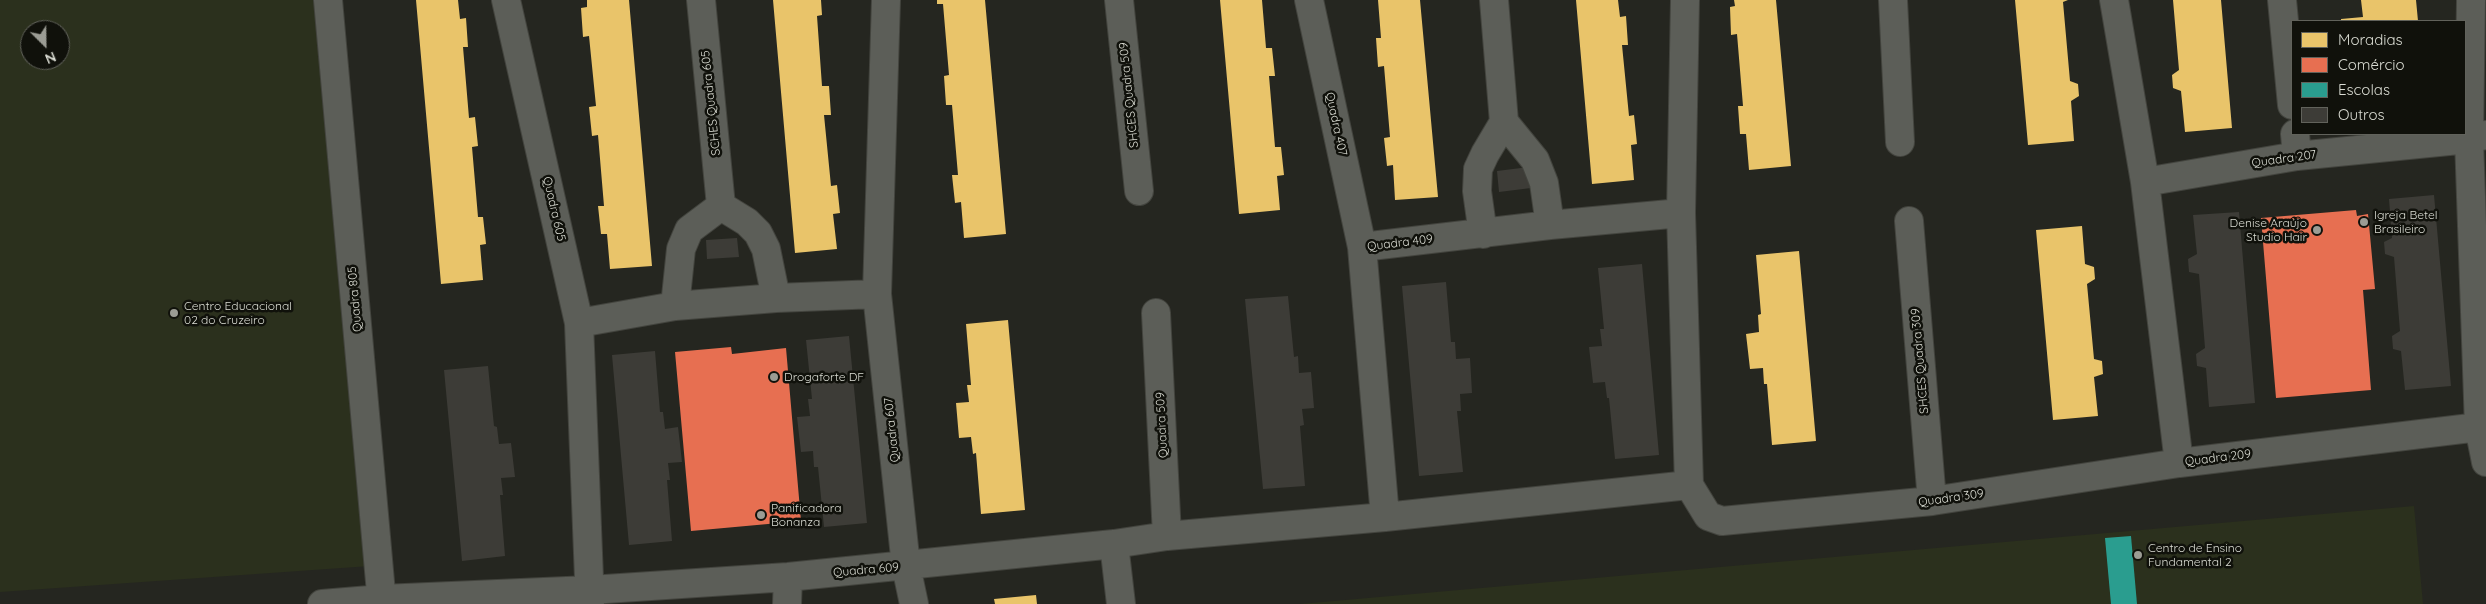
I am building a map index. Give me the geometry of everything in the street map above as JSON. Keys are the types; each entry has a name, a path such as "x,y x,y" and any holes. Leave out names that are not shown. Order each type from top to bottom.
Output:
{"street":[{"name":"Quadra 805","path":"328,0 382,601"},
{"name":"Quadra 605","path":"506,0 580,323"},
{"name":"SCHES Quadra 605","path":"701,0 721,206"},
{"path":"590,597 580,323 675,306 776,298 877,294 886,0"},
{"name":"SHCES Quadra 509","path":"1119,0 1138,191"},
{"name":"Quadra 407","path":"1309,0 1362,247"},
{"path":"1494,0 1504,122 1535,160 1544,183 1550,225"},
{"path":"906,566 1114,544 1168,536 1385,517 1689,485 1681,213 1685,0"},
{"path":"1894,0 1900,142"},
{"path":"2114,0 2146,182"},
{"path":"2282,0 2291,94"},
{"path":"2471,0 2478,137 2479,428 2486,462"},
{"path":"1483,234 1478,192 1478,169 1484,154 1504,122"},
{"name":"Quadra 207","path":"2146,182 2296,145 2478,137"},
{"name":"Quadra 209","path":"2146,182 2179,463 2479,428"},
{"path":"675,306 681,249 689,230 721,206 747,222 758,232 766,249 776,298"},
{"name":"Quadra 409","path":"1385,517 1362,247 1550,225 1681,213"},
{"name":"SHCES Quadra 309","path":"1909,221 1932,501"},
{"name":"Quadra 607","path":"877,294 906,566"},
{"name":"Quadra 509","path":"1156,314 1168,536"},
{"name":"Quadra 309","path":"1689,485 1708,516 1722,521 1932,501 2179,463"},
{"path":"1114,544 1121,604"},
{"name":"Quadra 609","path":"382,601 717,593 788,577 906,566 914,604"},
{"path":"787,604 788,577"},
{"path":"322,604 382,601"}],"shaded area":[{"name":"Centro Educacional 02 do Cruzeiro","path":"0,0 319,0 370,566 0,592"},
{"name":"Centro de Ensino Fundamental 2","path":"2414,506 2423,604 1300,604"}],"building: Moradias":[{"path":"416,0 458,0 460,19 466,18 468,47 463,47 469,118 475,117 478,146 472,147 478,217 483,217 486,244 480,245 483,280 441,284"},
{"path":"587,0 629,0 652,266 610,269 607,234 601,234 598,206 604,206 598,135 592,136 589,107 596,106 589,36 583,37 581,8 587,7"},
{"path":"773,0 821,0 822,15 817,16 822,86 829,86 831,115 824,115 831,186 837,185 840,213 833,214 837,249 795,253"},
{"path":"937,0 985,0 1006,234 964,238 961,202 955,203 952,175 958,175 952,105 946,105 944,76 949,75 943,4 937,4"},
{"path":"1220,0 1262,0 1266,48 1272,48 1275,76 1269,76 1275,147 1281,147 1284,175 1277,176 1280,210 1239,214"},
{"path":"1378,0 1420,0 1438,197 1395,200 1393,165 1387,166 1384,138 1390,137 1384,66 1378,67 1376,38 1381,38"},
{"path":"1576,0 1618,0 1620,17 1626,16 1628,45 1622,45 1629,116 1634,115 1637,144 1631,145 1634,180 1592,184"},
{"path":"1734,0 1776,0 1791,166 1749,170 1746,134 1740,134 1738,106 1743,106 1737,34 1731,35 1730,7 1735,6"},
{"path":"2015,0 2068,0 2063,2 2070,81 2078,84 2079,96 2071,101 2074,141 2028,145"},
{"path":"2173,0 2221,0 2232,128 2185,132 2181,91 2173,88 2172,75 2179,70"},
{"path":"2361,0 2416,0 2418,20 2341,20 2363,17"},
{"path":"2082,226 2085,264 2094,267 2095,279 2087,284 2094,359 2102,361 2103,374 2094,377 2098,416 2053,420 2036,230"},
{"path":"1799,251 1816,441 1772,445 1767,384 1764,384 1763,368 1750,369 1746,334 1759,332 1758,315 1761,314 1756,255"},
{"path":"1008,320 1025,510 981,514 976,453 973,454 971,437 959,438 956,403 969,402 967,385 971,385 966,324"},
{"path":"1036,595 1037,604 995,604 994,599"}],"building: Comércio":[{"path":"2356,210 2357,216 2368,214 2375,289 2363,290 2371,390 2276,398 2261,218"},
{"path":"731,347 732,354 786,348 801,521 691,531 675,352"}],"building: Escolas":[{"path":"2131,536 2137,604 2111,604 2105,538"}],"building: Outros":[{"path":"1529,167 1531,188 1499,192 1497,171"},
{"path":"2434,195 2451,386 2405,390 2401,351 2393,349 2392,336 2400,331 2394,257 2385,254 2384,242 2392,238 2389,199"},
{"path":"2239,212 2255,403 2209,407 2206,368 2197,366 2196,354 2205,348 2199,274 2189,272 2188,259 2197,254 2193,215"},
{"path":"737,238 739,257 707,259 706,240"},
{"path":"1642,264 1659,455 1615,459 1609,398 1607,398 1605,382 1593,383 1589,347 1602,346 1600,329 1604,329 1598,268"},
{"path":"1446,282 1451,342 1455,342 1456,359 1470,358 1472,393 1460,394 1461,411 1457,411 1463,472 1419,476 1402,286"},
{"path":"1288,296 1294,357 1298,356 1299,373 1311,372 1314,408 1302,409 1304,425 1300,426 1305,486 1263,489 1245,299"},
{"path":"849,336 867,523 824,527 818,467 814,467 813,451 801,452 797,417 810,416 808,399 812,399 806,340"},
{"path":"655,351 660,412 663,412 665,429 678,427 682,462 668,463 670,480 667,480 672,541 629,545 612,355"},
{"path":"488,366 494,426 497,427 499,444 511,443 515,477 501,478 503,495 500,495 505,556 462,561 444,370"}],"place":[{"name":"Igreja Betel Brasileiro","path":"2364,222"},
{"name":"Denise Araújo Studio Hair","path":"2317,230"},
{"name":"Centro Educacional 02 do Cruzeiro","path":"174,313"},
{"name":"Drogaforte DF","path":"774,377"},
{"name":"Panificadora Bonanza","path":"761,515"},
{"name":"Centro de Ensino Fundamental 2","path":"2138,555"}]}
